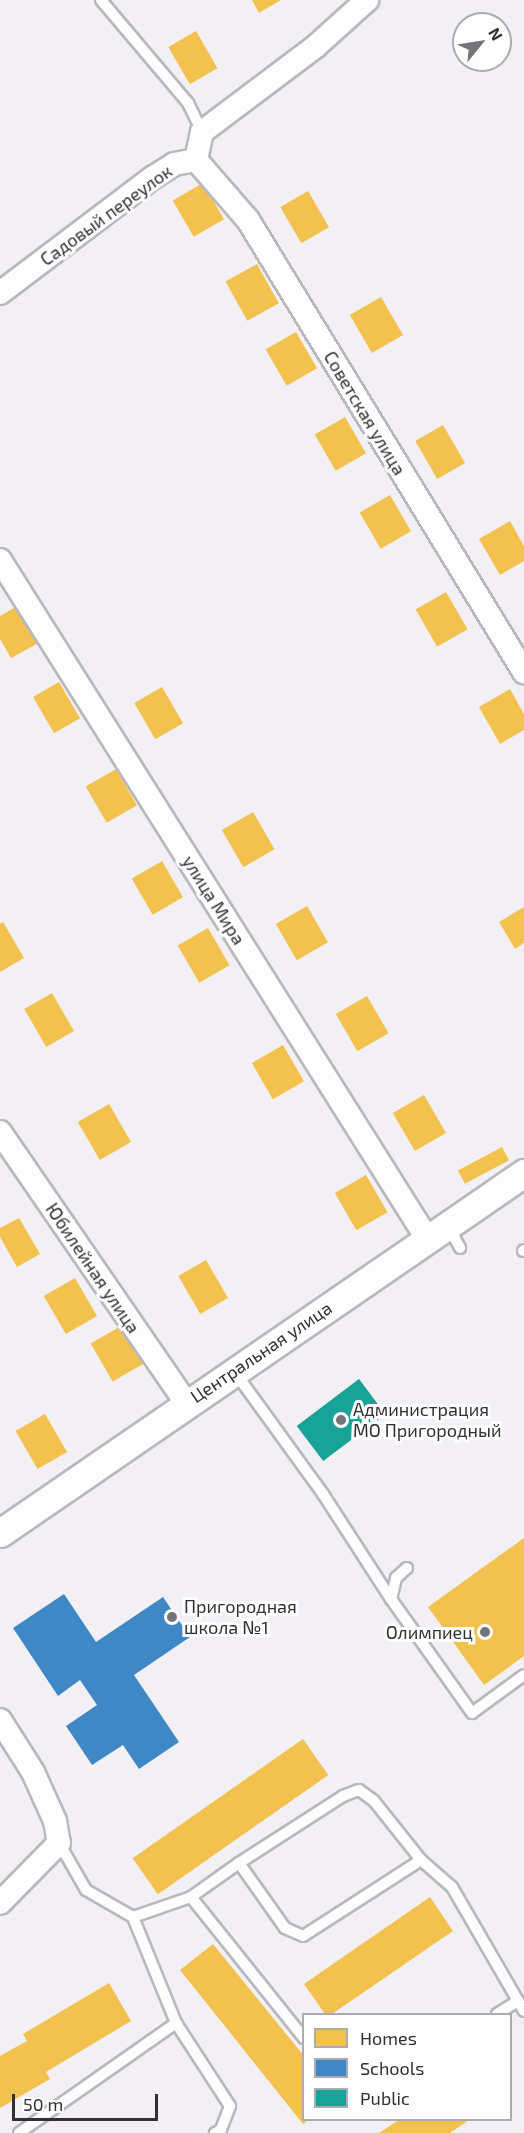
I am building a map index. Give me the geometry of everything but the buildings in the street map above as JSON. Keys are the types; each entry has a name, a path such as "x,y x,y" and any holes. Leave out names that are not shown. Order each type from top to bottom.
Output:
{"street":[{"path":"202,132 316,46 367,0"},
{"name":"Садовый переулок","path":"0,293 152,178 174,164 196,160 202,132"},
{"name":"Советская улица","path":"196,160 248,220 524,672"},
{"name":"улица Мира","path":"0,560 445,1238"},
{"name":"Юбилейная улица","path":"0,1132 186,1403"},
{"name":"Центральная улица","path":"0,1533 234,1371 445,1238 524,1173"},
{"path":"0,1720 33,1772 55,1821 59,1843 0,1903"}],"lane":[{"path":"101,0 188,103 202,132"},
{"path":"234,1371 323,1494 391,1599 471,1713 524,1675"},
{"path":"391,1599 396,1578 407,1568"},
{"path":"133,1917 190,1897 343,1797 359,1790 374,1801 421,1860 452,1887 521,2006 500,2013"},
{"path":"59,1843 86,1890 133,1917 176,2023 230,2106 221,2130 215,2133"},
{"path":"239,1863 285,1928 303,1936 421,1860"},
{"path":"190,1897 302,2037"},
{"path":"19,2133 176,2023"}],"place":[{"name":"Администрация МО Пригородный","path":"341,1420"},
{"name":"Пригородная школа №1","path":"172,1617"},
{"name":"Олимпиец","path":"485,1632"}]}
